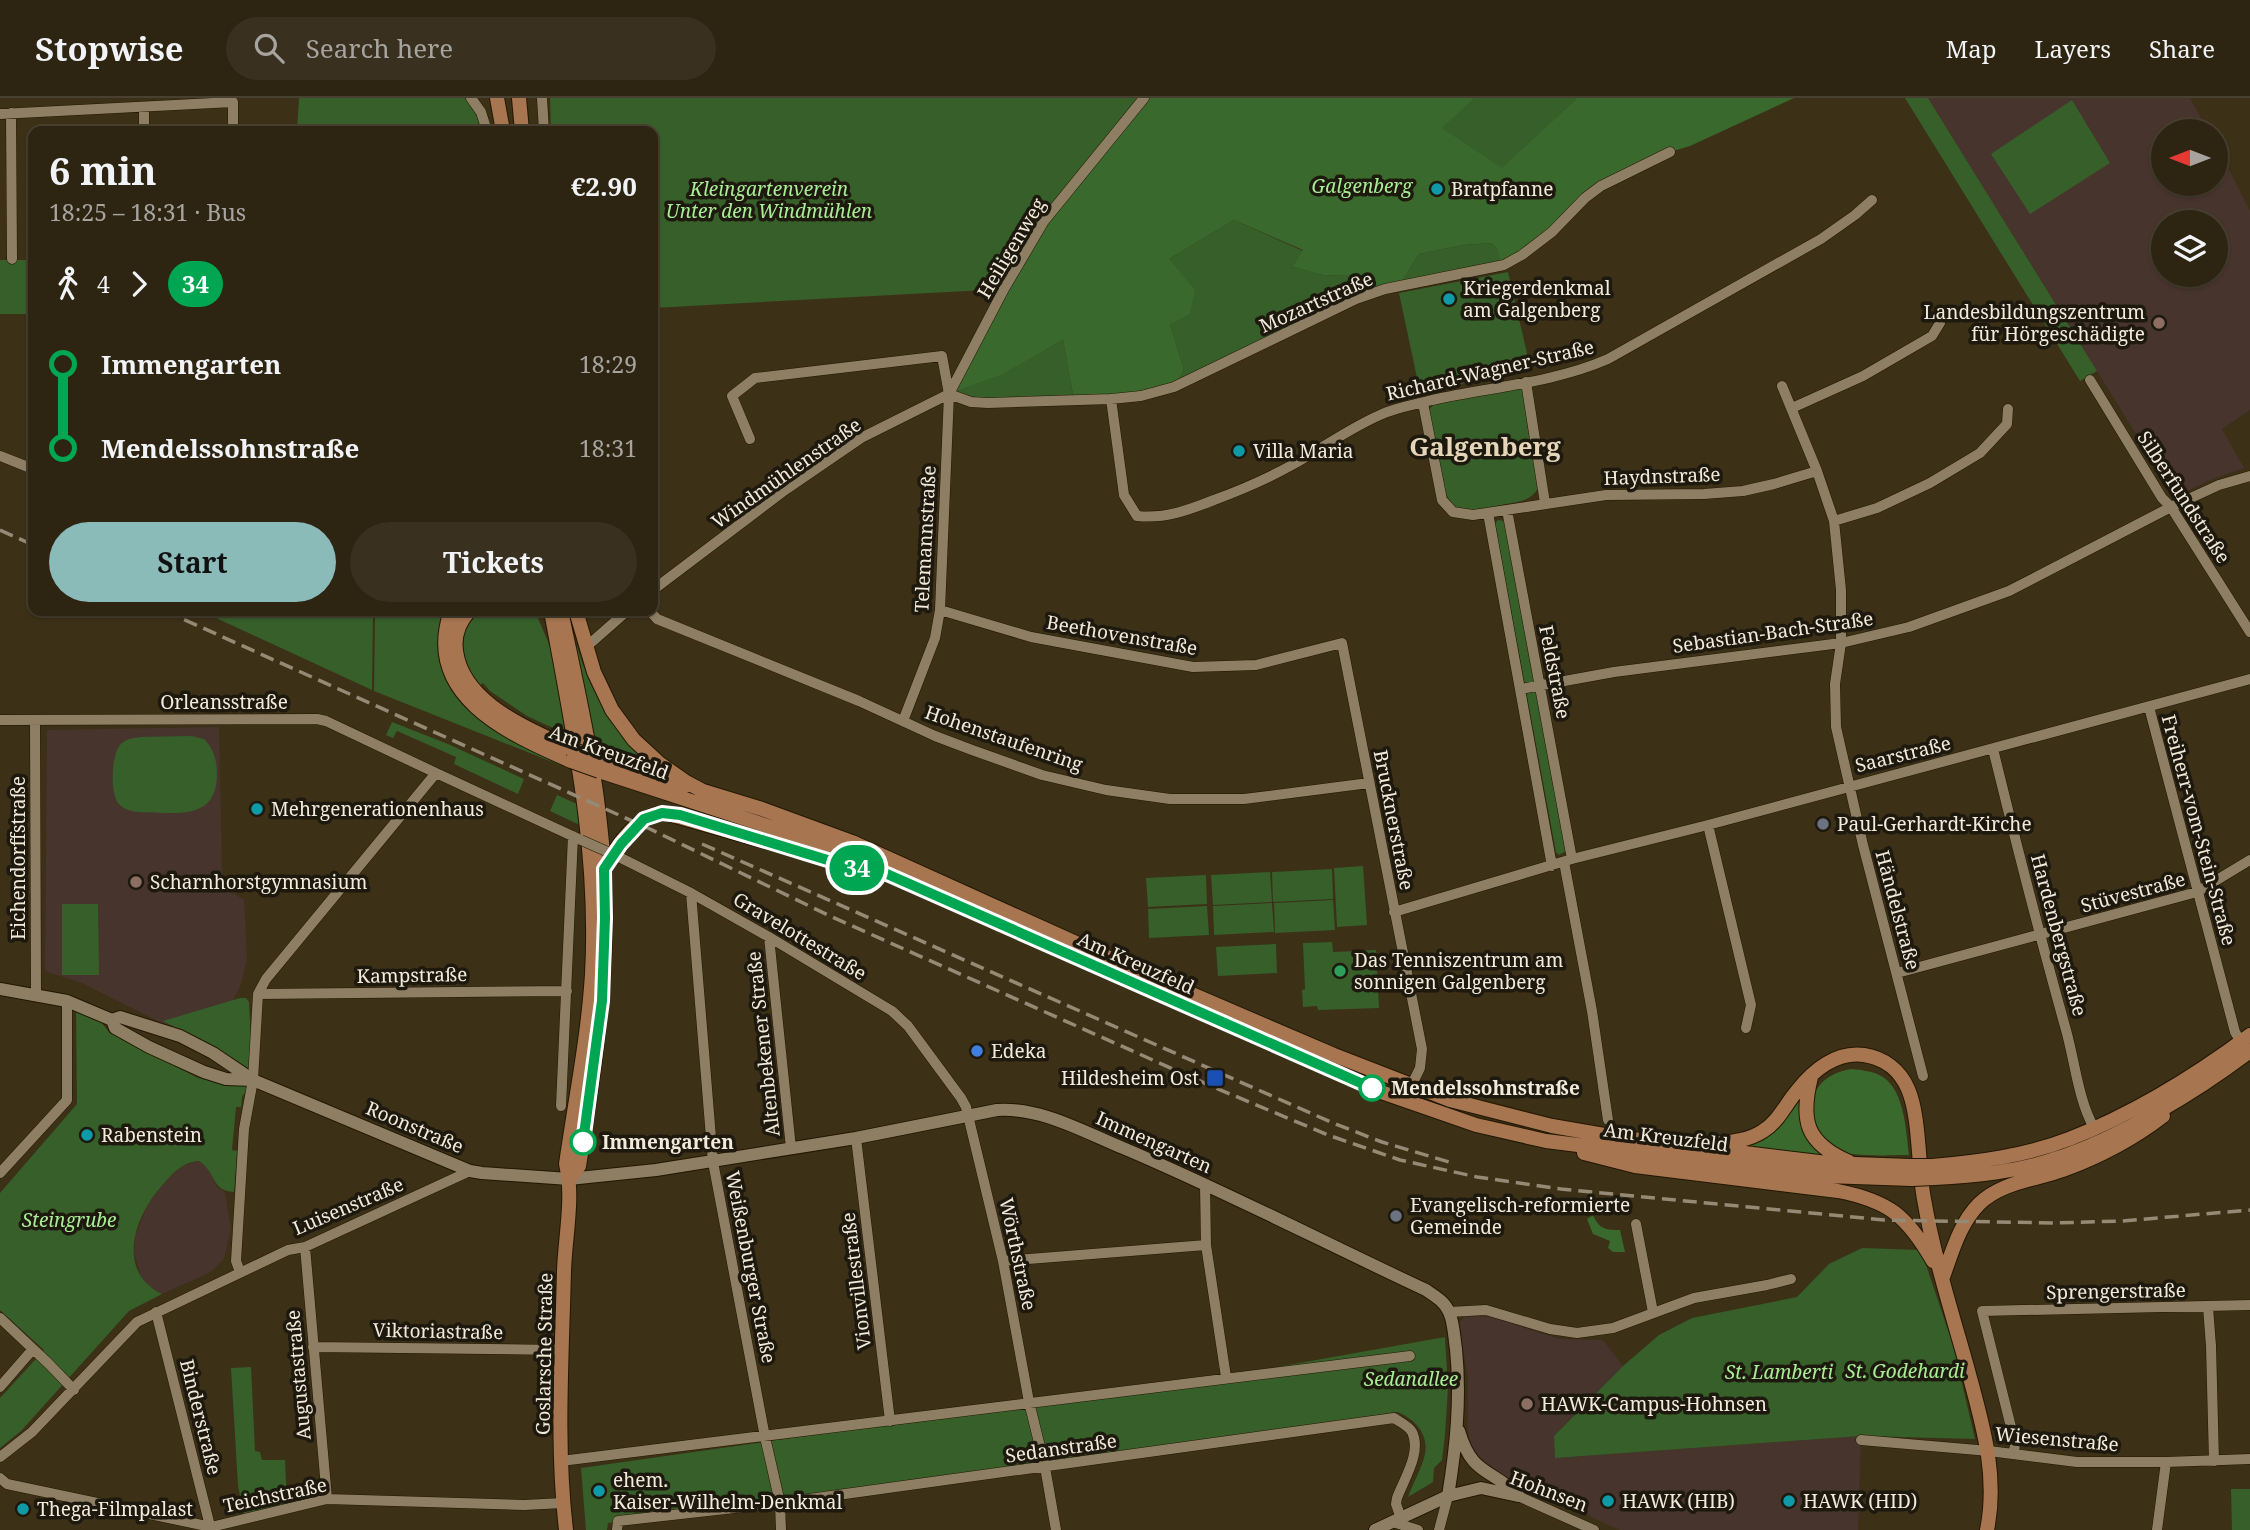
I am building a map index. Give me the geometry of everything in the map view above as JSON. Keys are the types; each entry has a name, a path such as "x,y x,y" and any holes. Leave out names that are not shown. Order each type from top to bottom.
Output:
{"main road":[{"path":"497,98 502,126"},
{"path":"519,98 522,126"},
{"name":"Am Kreuzfeld","path":"450,616 445,631 444,654 451,674 462,691 481,711 497,723 575,747"},
{"path":"466,616 459,626 456,643 460,666 470,683 493,706 523,724 575,747 598,765 703,791"},
{"path":"542,616 562,667"},
{"path":"552,616 575,747 598,807 604,869 602,1001 579,1166 569,1179"},
{"path":"562,616 575,747"},
{"name":"Am Kreuzfeld","path":"577,616 585,648 602,693 622,726 666,768 703,791 852,842 1138,971 1322,1050 1450,1100 1552,1126 1694,1147 1911,1172"},
{"name":"Goslarsche Straße","path":"566,1530 561,1461 562,1350 569,1179 566,1164 592,974 593,919 589,836 575,747"},
{"name":"Am Kreuzfeld","path":"598,765 807,839 1277,1047 1404,1101 1476,1125 1546,1141 1826,1176 1911,1172"},
{"path":"604,869 621,844 643,820 665,813 680,815 844,865 887,874"},
{"path":"1943,1278 1964,1226 1976,1206 1987,1197 2002,1188 2065,1170 2146,1129 2247,1043"},
{"path":"1933,1172 2052,1145 2094,1128 2154,1098 2247,1043"},
{"path":"1694,1147 1751,1138 1765,1130 1779,1118 1797,1090 1835,1058 1854,1054 1881,1060 1891,1065 1899,1074 1909,1089 1924,1199 1989,1451 1992,1500 1987,1530"},
{"path":"1812,1076 1805,1105 1807,1122 1826,1150 1855,1164"},
{"path":"1911,1172 1979,1176 2053,1160 2114,1134 2182,1098"},
{"path":"1546,1141 1635,1166 1861,1195 1892,1210 1907,1222 1922,1241 1943,1278"}],"street":[{"path":"471,98 481,112 485,126"},
{"path":"542,98 544,126"},
{"name":"Heiligenweg","path":"949,394 1044,220 1144,98"},
{"path":"0,114 144,107 197,101 233,102 233,126"},
{"path":"144,107 144,126"},
{"path":"12,113 12,259"},
{"name":"Mozartstraße","path":"949,394 971,402 988,403 1111,399 1141,396 1174,387 1356,299 1385,289 1504,265 1552,232 1585,198 1601,186 1670,152"},
{"name":"Richard-Wagner-Straße","path":"1111,399 1124,495 1137,516 1155,518 1187,511 1290,466 1378,415 1397,408 1588,369 1821,239 1872,200"},
{"path":"1792,408 1863,376 1932,336 1940,323"},
{"path":"750,439 732,396 755,378 942,356 949,394"},
{"name":"Silberfundstraße","path":"2090,380 2162,498 2171,507 2250,632"},
{"path":"1526,382 1545,503"},
{"name":"Händelstraße","path":"1782,386 1817,471 1834,521 1841,586 1841,643 1835,684 1836,727 1923,1076"},
{"name":"Windmühlenstraße","path":"658,586 785,490 861,438 949,394"},
{"name":"Telemannstraße","path":"903,721 935,638 940,610 949,394"},
{"path":"1423,402 1442,500 1453,512 1463,514 1507,510"},
{"path":"1834,521 1877,508 1930,483 1980,453 2007,424 2008,409"},
{"path":"0,456 28,467"},
{"name":"Haydnstraße","path":"1507,510 1606,495 1743,491 1817,471"},
{"name":"Sebastian-Bach-Straße","path":"1521,689 1614,672 1841,643 1909,627 2009,591 2171,507 2220,485 2250,476"},
{"name":"Feldstraße","path":"1507,510 1540,685 1608,1120"},
{"name":"Feldstraße","path":"1488,513 1552,866"},
{"name":"Beethovenstraße","path":"940,610 1031,637 1193,667 1256,665 1342,643"},
{"path":"585,648 622,616"},
{"name":"Hohenstaufenring","path":"654,616 657,620 859,701 972,750 1042,775 1106,790 1170,799 1244,799 1369,783"},
{"name":"Brucknerstraße","path":"1342,643 1394,912 1568,861"},
{"name":"Saarstraße","path":"1568,861 2250,679"},
{"name":"Freiherr-vom-Stein-Straße","path":"2148,707 2235,1032 2247,1043"},
{"name":"Orleansstraße","path":"0,720 317,719 577,838"},
{"name":"Eichendorffstraße","path":"35,720 36,995"},
{"name":"Hardenbergstraße","path":"1993,749 2085,1109 2094,1128"},
{"path":"0,1457 33,1432 136,1322 240,1272 236,1261 244,1129 253,1080 258,994 266,979 436,773"},
{"path":"1708,825 1751,1005 1746,1028"},
{"path":"561,1106 577,838"},
{"name":"Gravelottestraße","path":"577,838 691,893 899,1016 961,1098 968,1115"},
{"name":"Stüvestraße","path":"1896,974 2197,892 2250,860"},
{"name":"Weißenburger Straße","path":"691,893 713,1162 780,1503 781,1530"},
{"path":"1394,912 1422,1049 1420,1068 1404,1101"},
{"name":"Altenbekener Straße","path":"769,937 791,1148"},
{"path":"0,989 67,1002 112,1020 120,1017 157,1027 213,1053 253,1080"},
{"name":"Kampstraße","path":"258,994 567,991"},
{"path":"0,1173 67,1100 67,1002"},
{"path":"112,1020 115,1028 137,1041 204,1072 226,1079 253,1080"},
{"name":"Roonstraße","path":"253,1080 470,1171 528,1178 569,1179"},
{"name":"Immengarten","path":"569,1179 713,1162 1012,1109 1055,1119 1174,1170 1426,1290 1445,1304 1449,1312"},
{"name":"Wörthstraße","path":"968,1115 1003,1261 1056,1530"},
{"name":"Vionvillestraße","path":"856,1138 890,1421"},
{"name":"Luisenstraße","path":"240,1272 288,1250 305,1247 470,1171"},
{"path":"1205,1185 1206,1245 1226,1377"},
{"path":"1636,1224 1653,1312"},
{"path":"1003,1261 1206,1245"},
{"name":"Augustastraße","path":"305,1247 327,1499"},
{"path":"1439,1530 1448,1496 1457,1424 1458,1372 1449,1312 1486,1310 1550,1329 1577,1333 1613,1328 1695,1298 1791,1279"},
{"name":"Sprengerstraße","path":"2014,1454 2015,1443 1982,1311 2250,1305"},
{"path":"2208,1307 2214,1461"},
{"name":"Binderstraße","path":"156,1312 211,1529"},
{"path":"0,1318 74,1390"},
{"name":"Viktoriastraße","path":"313,1347 562,1350"},
{"path":"0,1387 33,1349"},
{"path":"561,1461 1410,1356"},
{"name":"Sedanstraße","path":"618,1525 1394,1418 1412,1432 1415,1444 1414,1455 1396,1504 1397,1520"},
{"path":"1457,1424 1470,1458 1479,1468 1506,1483 1518,1496"},
{"name":"Wiesenstraße","path":"1861,1440 2077,1462 2250,1459"},
{"path":"2157,1530 2166,1462"},
{"name":"Teichstraße","path":"0,1478 7,1484 211,1529 327,1499 524,1505 564,1503"},
{"name":"Hohnsen","path":"1375,1530 1448,1496 1481,1489 1518,1496 1594,1530"},
{"path":"1397,1520 1418,1530"}],"shaded area":[{"name":"Landesbildungszentrum für Hörgeschädigte","path":"1928,98 2190,98 2201,119 2151,119 2151,196 2228,196 2228,168 2250,211 2250,410 2222,429 2244,468 2210,480 2175,497"},
{"name":"Scharnhorstgymnasium","path":"219,727 222,875 230,891 244,900 247,959 241,984 211,1048 82,983 45,971 47,730"},
{"path":"199,1161 208,1167 217,1187 225,1192 231,1229 224,1259 211,1272 162,1294 151,1289 141,1277 134,1252 135,1237 147,1206 165,1181 184,1165"},
{"name":"HAWK-Campus-Hohnsen","path":"1465,1316 1491,1317 1559,1339 1603,1340 1623,1366 1554,1436 1555,1458 1861,1436 1858,1530 1620,1530 1494,1473 1484,1466 1471,1447 1468,1432 1468,1377 1458,1324"}],"green space":[{"path":"299,98 465,98 477,116 480,126 297,126"},
{"name":"Kleingartenverein Unter den Windmühlen","path":"550,98 1144,98 1004,289 658,308 658,126 551,126"},
{"name":"Galgenberg","path":"1144,98 1475,98 1442,128 1502,168 1577,98 1794,98 1690,146 1670,152 1601,186 1504,265 1385,289 1351,276 1323,275 1292,267 1303,250 1234,220 1169,259 1195,290 1190,314 1170,324 1184,370 1174,387 1074,400 1063,340 1003,374 949,394 1044,221","holes":["1491,243 1498,250 1500,260 1403,279 1419,254 1463,245"]},
{"path":"1475,98 1577,98 1502,169 1441,128"},
{"path":"1905,98 1928,98 2097,371 2080,381"},
{"path":"2072,100 2110,163 2030,214 1991,154"},
{"path":"1234,220 1303,251 1292,267 1323,275 1351,276 1385,289 1174,387 1184,370 1170,324 1169,259"},
{"path":"1491,243 1498,250 1501,260 1402,280 1419,254 1463,245"},
{"path":"0,260 28,260 28,314 0,314"},
{"path":"1508,272 1531,370 1420,392 1399,293"},
{"path":"1063,340 1074,400 988,403 949,394 1004,373"},
{"path":"1516,386 1522,389 1525,395 1540,484 1534,494 1516,502 1476,511 1457,507 1449,499 1438,472 1430,409 1434,403"},
{"path":"1498,520 1504,521 1566,851 1559,855 1556,852 1495,523"},
{"path":"212,616 373,616 372,690"},
{"path":"375,616 445,616 439,647 443,670 453,691 469,709 489,725 533,751 575,771 374,691"},
{"path":"473,616 537,616 554,656 566,734 527,716 490,691 483,683 477,687 461,656 464,628"},
{"path":"577,646 596,694 613,722 646,760 642,765 597,748 575,647"},
{"path":"392,722 524,779 518,794 454,764 456,757 397,731 393,738 386,735"},
{"path":"191,736 204,739 213,751 217,769 215,790 210,801 201,808 178,813 138,812 120,805 115,798 113,782 115,756 123,742 141,737"},
{"path":"557,795 577,804 580,825 550,811"},
{"path":"1363,866 1367,925 1337,927 1334,868"},
{"path":"1332,869 1333,899 1273,902 1272,872"},
{"path":"1270,872 1272,902 1213,905 1211,875"},
{"path":"1206,875 1207,904 1148,907 1146,878"},
{"path":"1333,900 1335,930 1275,933 1274,903"},
{"path":"1272,903 1274,932 1214,935 1213,906"},
{"path":"62,904 98,904 99,975 62,975"},
{"path":"1207,906 1209,935 1149,938 1148,909"},
{"name":"Das Tenniszentrum am sonnigen Galgenberg","path":"1332,942 1333,952 1376,950 1379,1008 1318,1010 1317,1006 1303,1007 1303,943"},
{"path":"1276,944 1277,973 1218,976 1216,947"},
{"name":"Steingrube","path":"246,998 249,1002 253,1080 242,1097 241,1107 236,1107 232,1150 237,1151 234,1192 221,1188 199,1161 182,1167 168,1178 143,1214 134,1244 134,1259 139,1272 148,1284 162,1294 129,1311 21,1431 0,1448 0,1398 44,1350 0,1310 0,1193 77,1104 76,1012 101,1022 109,1032 198,1078 234,1086 252,1080 217,1049 163,1021"},
{"path":"1851,1069 1883,1077 1896,1092 1903,1113 1909,1155 1850,1154 1830,1144 1819,1133 1813,1120 1814,1094 1822,1083 1834,1074"},
{"path":"1803,1094 1815,1148 1822,1155 1748,1146 1780,1125"},
{"path":"1593,1215 1603,1228 1620,1230 1625,1252 1613,1252 1608,1248 1610,1241 1593,1234 1587,1219"},
{"name":"St. Lamberti","path":"1862,1248 1921,1250 1953,1345 1975,1439 1861,1436 1555,1458 1554,1436 1623,1366 1659,1335 1692,1318 1797,1297 1829,1264"},
{"name":"Sedanallee","path":"1445,1337 1448,1388 1442,1460 1434,1468 1433,1482 1408,1497 1422,1465 1426,1447 1419,1428 1409,1418 1397,1412 780,1503 608,1523 607,1530 586,1530 581,1468 1216,1378"},
{"path":"251,1367 255,1451 260,1452 262,1460 285,1460 287,1505 244,1515 238,1486 231,1368"},
{"path":"2231,1489 2250,1489 2250,1530 2232,1530"}],"railway":[{"path":"0,530 28,543"},
{"path":"176,616 650,829 830,916 1211,1086 1328,1135 1400,1160 1477,1177 1561,1189 1884,1220 2054,1223 2122,1221 2250,1210"},
{"path":"702,844 1333,1123 1382,1142 1449,1162"}],"bus line":[{"name":"34","path":"583,1142 602,1001 604,869 638,824 650,816 662,813 680,815 844,865 887,874 1372,1088"}],"place":[{"name":"Bratpfanne","path":"1437,189"},
{"name":"Kriegerdenkmal am Galgenberg","path":"1449,299"},
{"name":"Landesbildungszentrum für Hörgeschädigte","path":"2159,323"},
{"name":"Villa Maria","path":"1239,451"},
{"name":"Mehrgenerationenhaus","path":"257,809"},
{"name":"Paul-Gerhardt-Kirche","path":"1823,824"},
{"name":"Scharnhorstgymnasium","path":"136,882"},
{"name":"Das Tenniszentrum am sonnigen Galgenberg","path":"1340,971"},
{"name":"Edeka","path":"977,1051"},
{"name":"Hildesheim Ost","path":"1215,1078"},
{"name":"Mendelssohnstraße","path":"1372,1088"},
{"name":"Rabenstein","path":"87,1135"},
{"name":"Immengarten","path":"583,1142"},
{"name":"Evangelisch-reformierte Gemeinde","path":"1396,1216"},
{"name":"HAWK-Campus-Hohnsen","path":"1527,1404"},
{"name":"ehem. Kaiser-Wilhelm-Denkmal","path":"599,1491"},
{"name":"HAWK (HIB)","path":"1608,1501"},
{"name":"HAWK (HID)","path":"1789,1501"},
{"name":"Thega-Filmpalast","path":"23,1509"}],"district":[{"name":"Galgenberg","path":"1485,446"}],"park label":[{"name":"St. Godehardi","path":"1905,1371"}]}
